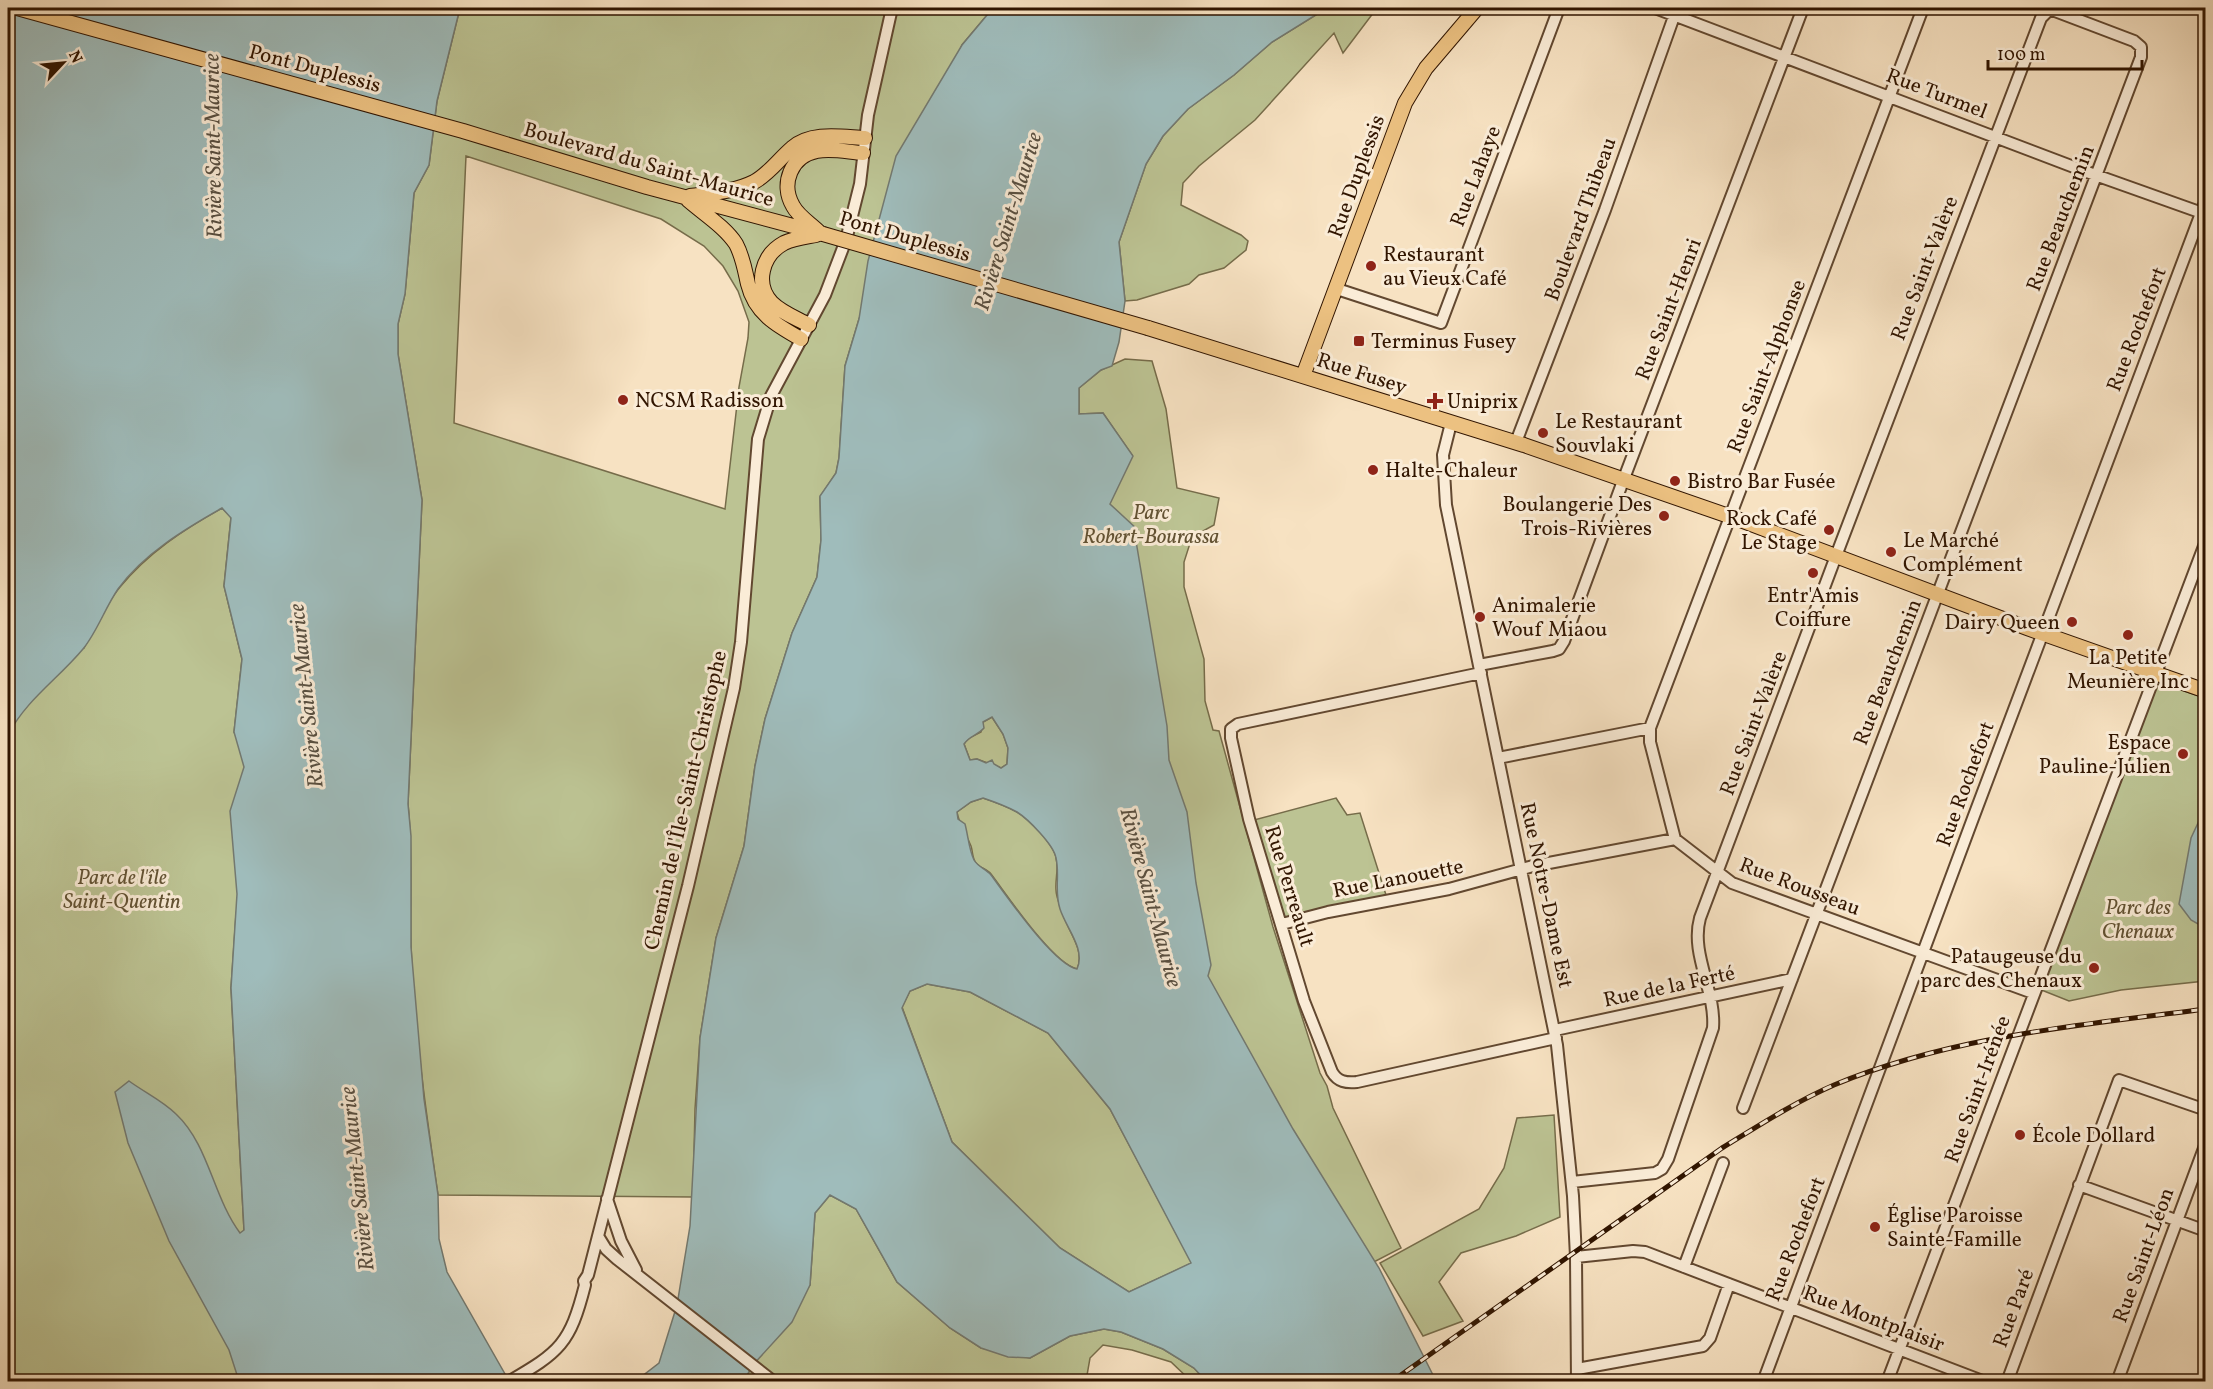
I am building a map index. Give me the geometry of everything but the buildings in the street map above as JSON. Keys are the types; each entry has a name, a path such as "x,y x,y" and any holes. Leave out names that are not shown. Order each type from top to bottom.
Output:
{"main road":[{"name":"Pont Duplessis","path":"17,8 464,131"},
{"name":"Rue Duplessis","path":"1303,376 1405,103 1426,68 1477,8"},
{"name":"Boulevard du Saint-Maurice","path":"464,131 592,171 822,234"},
{"path":"684,197 729,190 753,182 804,140 822,137 865,138"},
{"path":"822,234 795,210 790,201 787,182 791,170 803,157 816,151 863,153"},
{"path":"684,197 734,242 741,256 749,289 757,307 774,323 801,339"},
{"name":"Pont Duplessis","path":"822,234 1148,328"},
{"path":"808,325 773,304 764,291 762,274 770,256 781,245 793,239 822,234"},
{"name":"Rue Fusey","path":"1148,328 1516,442 1729,517 2041,633 2205,691"}],"street":[{"name":"Chemin de l'Île-Saint-Christophe","path":"508,1382 549,1356 565,1340 578,1314 688,886 734,688 741,642 758,439 771,396 832,280 846,240 861,184 868,115 892,8"},
{"name":"Rue Lahaye","path":"1337,289 1441,323 1559,8"},
{"name":"Rue Turmel","path":"1655,8 1675,11 1785,56 2203,213"},
{"name":"Rue Saint-Henri","path":"1480,669 1561,647 1803,8"},
{"name":"Rue Saint-Alphonse","path":"1650,728 1923,8"},
{"name":"Boulevard Thibeau","path":"1516,442 1605,210 1675,11"},
{"name":"Rue Saint-Valère","path":"1572,1182 1650,1174 1659,1172 1664,1167 1711,1036 1713,1020 1698,930 1700,918 1995,136 2042,18 2048,11 2059,12 2134,41 2141,47"},
{"name":"Rue Beauchemin","path":"1743,1108 2097,175 2141,57 2141,47"},
{"name":"Rue Rochefort","path":"1762,1382 2041,633 2203,213 2205,200"},
{"name":"Rue Notre-Dame Est","path":"1452,423 1443,455 1444,494 1556,1034 1572,1182 1576,1257 1577,1382"},
{"name":"Rue Saint-Irénée","path":"1887,1382 2205,541"},
{"name":"Rue Perreault","path":"1480,669 1238,724 1231,729 1231,738 1249,819 1307,1011 1332,1072 1341,1082 1357,1082 1556,1034"},
{"path":"1498,758 1650,728 1650,742 1675,839 1522,869"},
{"name":"Rue Rousseau","path":"1675,839 1732,883 2033,993"},
{"name":"Rue Lanouette","path":"1282,924 1328,912 1449,889 1522,869"},
{"name":"Rue de la Ferté","path":"1556,1034 1792,979"},
{"name":"Rue Paré","path":"2007,1382 2119,1080 2205,1110"},
{"name":"Rue Saint-Léon","path":"2117,1382 2205,1143"},
{"path":"1684,1267 1723,1163"},
{"path":"2079,1185 2205,1231"},
{"path":"607,1199 621,1241 639,1275"},
{"path":"598,1236 606,1249 774,1382"},
{"name":"Rue Montplaisir","path":"1576,1257 1636,1251 1730,1284 1985,1382"},
{"path":"1577,1369 1704,1346 1710,1338 1730,1284"}],"green space":[{"path":"460,8 993,8 962,45 859,319 845,366 839,458 836,473 820,497 821,540 817,577 792,633 765,719 755,766 744,846 716,938 700,1038 695,1109 693,1197 438,1195 418,1039 411,945 411,857 408,804 422,500 398,354 398,324 405,294 414,193 429,165 437,101","holes":["466,156 661,219 704,246 723,266 738,291 749,322 725,509 454,423"]},
{"path":"1327,8 1377,8 1343,53 1334,33 1255,120 1199,166 1183,183 1181,205 1241,235 1248,241 1246,250 1224,268 1199,275 1189,284 1137,300 1125,301 1119,242 1146,164 1163,136 1188,109 1234,75 1272,42"},
{"name":"Parc Robert-Bourassa","path":"1125,359 1152,361 1166,409 1177,488 1219,498 1214,525 1192,537 1184,562 1184,587 1204,659 1205,701 1213,730 1219,731 1273,927 1320,1073 1327,1086 1333,1108 1401,1248 1370,1264 1203,979 1099,497 1132,455 1103,413 1079,414 1079,388 1101,370"},
{"name":"Parc de l'île Saint-Quentin","path":"222,508 231,517 224,586 242,659 234,732 263,791 236,914 231,988 244,1230 268,1381 8,1381 8,670 84,648 110,601 142,563 194,524"},
{"name":"Parc des Chenaux","path":"2154,681 2205,698 2205,981 2121,990 2069,1001 2039,989"},
{"path":"992,717 1003,734 1008,748 1007,764 1001,768 977,759 970,760 964,744 967,739 981,732 983,722"},
{"path":"983,798 1022,815 1051,846 1057,866 1056,893 1078,949 1077,969 1067,964 1043,942 991,874 975,861 957,812 971,802"},
{"path":"1336,798 1347,815 1360,813 1386,895 1279,920 1254,820"},
{"path":"927,984 970,992 1048,1033 1110,1109 1192,1263 1129,1292 1060,1248 952,1142 902,1007 910,991"},
{"path":"1554,1115 1560,1217 1516,1236 1461,1253 1439,1282 1463,1321 1423,1336 1380,1263 1479,1209 1504,1168 1517,1118"},
{"path":"830,1195 856,1209 897,1282 950,1328 981,1348 1030,1358 1070,1336 1104,1329 1121,1332 1163,1349 1194,1368 1206,1381 1191,1381 1171,1362 1132,1350 1103,1345 1090,1358 1086,1381 744,1382 752,1366 810,1285 815,1213"}],"water":[{"name":"Rivière Saint-Maurice","path":"8,8 460,8 437,101 429,165 414,193 405,294 398,324 398,354 422,500 408,804 411,836 411,947 424,1099 438,1195 439,1239 447,1272 509,1381 239,1381 229,1350 169,1241 128,1143 115,1092 129,1081 165,1105 187,1127 204,1156 231,1219 240,1233 244,1230 231,988 237,894 230,811 244,767 234,732 242,659 224,586 231,518 222,508 179,534 128,576 83,649 33,700 15,722 8,735"},
{"name":"Rivière Saint-Maurice","path":"993,8 1327,8 1272,42 1234,75 1188,109 1163,136 1146,164 1119,242 1125,301 1119,342 1112,366 1101,370 1079,388 1079,414 1103,413 1133,456 1110,504 1138,530 1136,541 1167,726 1169,760 1187,812 1196,883 1211,965 1208,976 1293,1129 1379,1268 1436,1381 1206,1381 1194,1368 1163,1349 1121,1332 1104,1329 1070,1336 1030,1358 1008,1357 981,1348 950,1328 897,1282 856,1209 830,1195 815,1213 810,1285 792,1322 752,1366 744,1381 640,1382 641,1377 659,1363 677,1305 690,1226 700,1038 716,938 744,846 755,766 765,719 792,633 817,577 821,540 820,496 836,473 845,366 859,319 868,261 896,156 962,45","holes":["992,717 1003,734 1008,748 1007,764 1001,768 992,760 986,763 977,759 970,760 964,744 984,728 983,722","983,798 1017,812 1034,826 1051,846 1057,864 1057,896 1060,909 1079,954 1077,969 1067,965 1044,943 991,875 974,860 965,824 958,819 957,812 971,802","927,984 970,992 1048,1033 1110,1109 1191,1263 1129,1292 1060,1248 952,1142 902,1008 910,991"]},
{"path":"2205,808 2205,928 2191,920 2179,904 2191,838"}],"railway":[{"path":"1391,1382 1722,1148 1791,1107 1834,1085 1879,1068 1971,1044 2064,1027 2206,1009"}],"place":[{"name":"Restaurant au Vieux Café","path":"1371,266"},
{"name":"Terminus Fusey","path":"1359,341"},
{"name":"NCSM Radisson","path":"623,400"},
{"name":"Uniprix","path":"1435,401"},
{"name":"Le Restaurant Souvlaki","path":"1543,433"},
{"name":"Halte-Chaleur","path":"1373,470"},
{"name":"Bistro Bar Fusée","path":"1675,481"},
{"name":"Boulangerie Des Trois-Rivières","path":"1664,516"},
{"name":"Rock Café Le Stage","path":"1829,530"},
{"name":"Le Marché Complément","path":"1891,552"},
{"name":"Entr'Amis Coiffure","path":"1813,573"},
{"name":"Animalerie Wouf Miaou","path":"1480,617"},
{"name":"Dairy Queen","path":"2072,622"},
{"name":"La Petite Meunière Inc","path":"2128,635"},
{"name":"Espace Pauline-Julien","path":"2183,754"},
{"name":"Pataugeuse du parc des Chenaux","path":"2094,968"},
{"name":"École Dollard","path":"2020,1135"},
{"name":"Église Paroisse Sainte-Famille","path":"1875,1227"}]}
